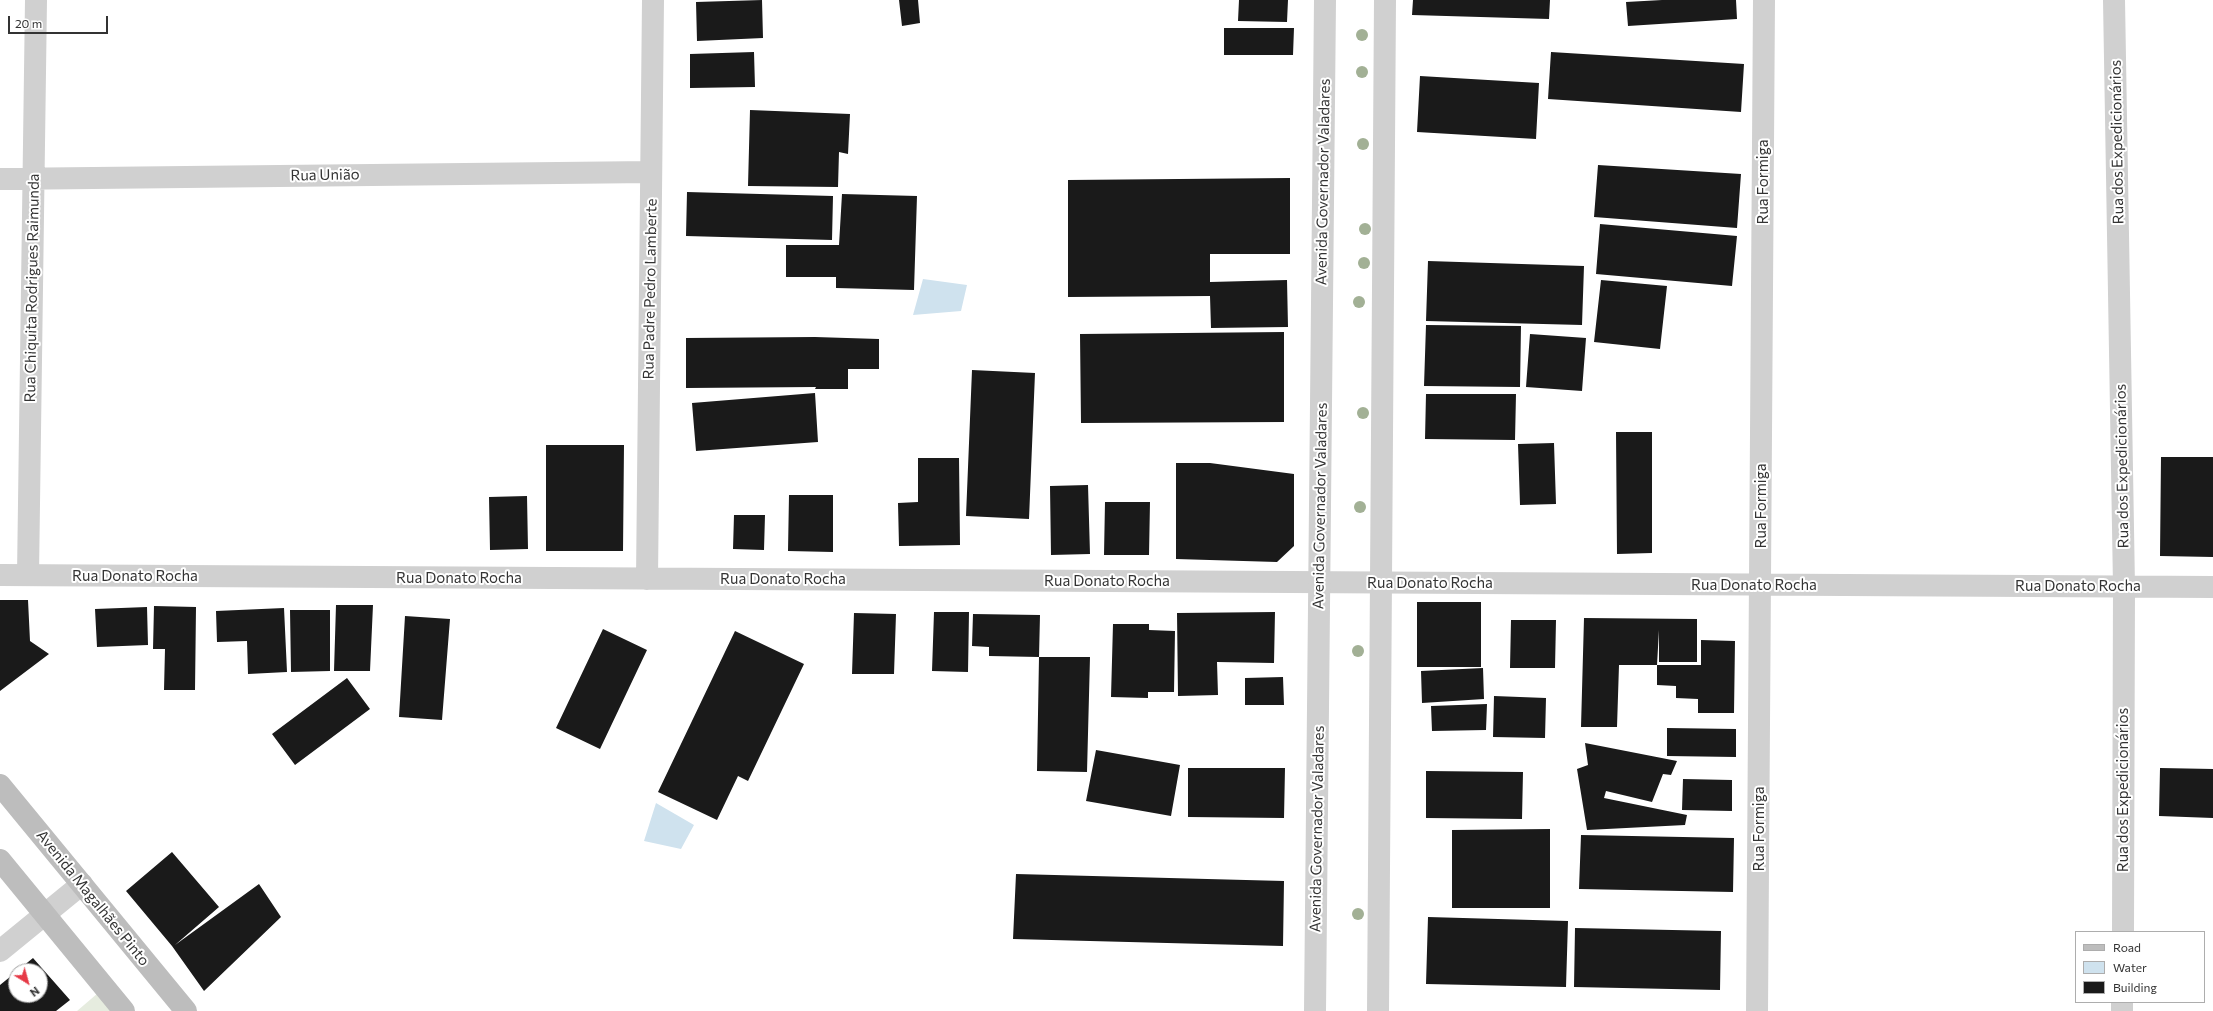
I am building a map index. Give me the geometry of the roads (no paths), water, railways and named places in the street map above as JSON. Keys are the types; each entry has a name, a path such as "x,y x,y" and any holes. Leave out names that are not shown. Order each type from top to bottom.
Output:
{"main road":[{"name":"Avenida Magalhães Pinto","path":"0,785 186,1011"},
{"path":"0,860 124,1011"}],"street":[{"name":"Rua Chiquita Rodrigues Raimunda","path":"28,575 36,0"},
{"name":"Rua Padre Pedro Lamberte","path":"647,579 652,0"},
{"name":"Avenida Governador Valadares","path":"1315,1011 1325,0"},
{"path":"1378,1011 1385,0"},
{"name":"Rua Formiga","path":"1757,1011 1764,0"},
{"name":"Rua dos Expedicionários","path":"2114,0 2124,586 2123,931"},
{"name":"Rua União","path":"0,179 651,172"},
{"name":"Rua Donato Rocha","path":"0,575 2213,587"},
{"path":"0,951 82,884"}],"water":[{"path":"923,279 967,285 961,311 913,315"},
{"path":"656,803 694,825 681,849 644,841"}]}
